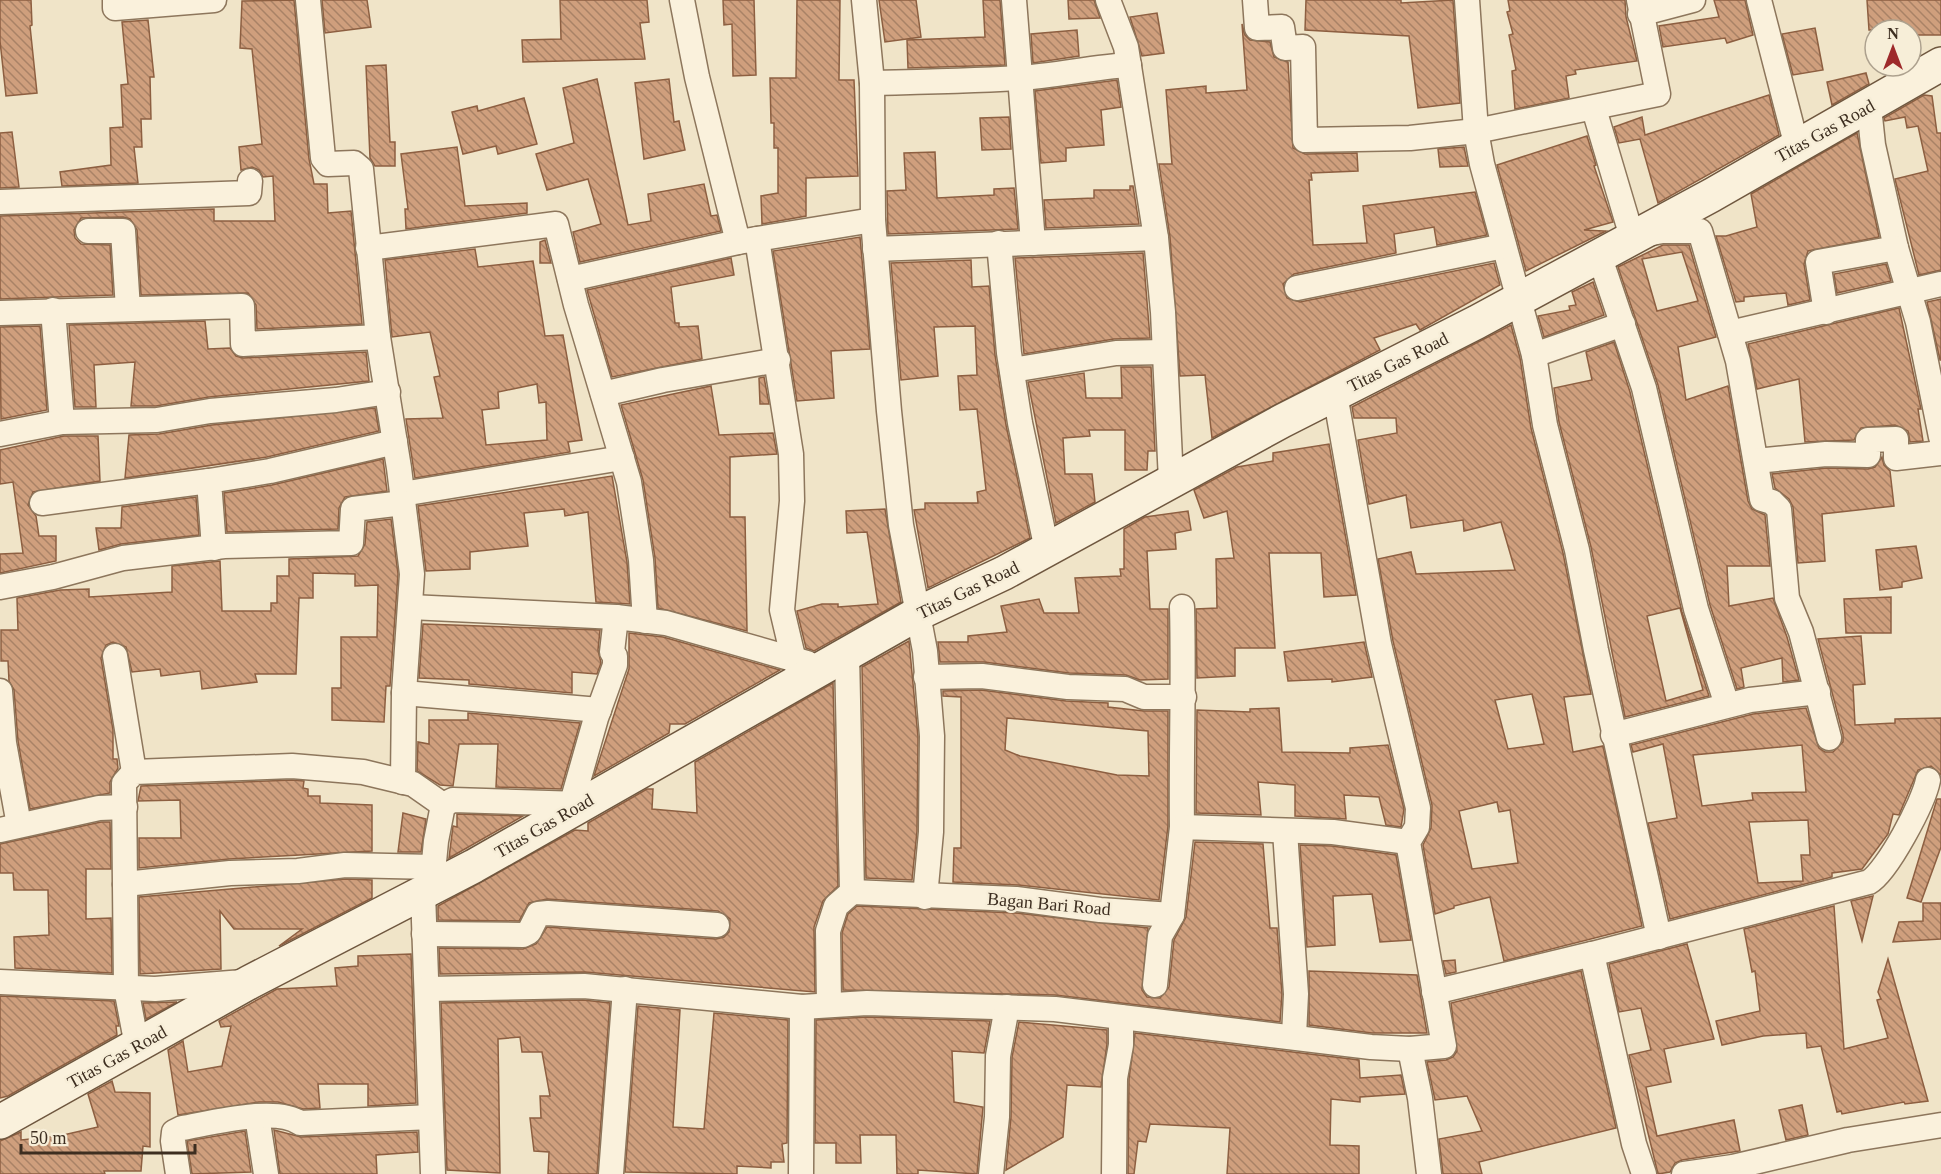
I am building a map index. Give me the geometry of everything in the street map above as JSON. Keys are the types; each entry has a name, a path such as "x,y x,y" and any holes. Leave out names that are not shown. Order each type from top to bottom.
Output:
{"street":[{"path":"115,0 115,8 214,0"},
{"path":"308,0 323,158 328,164 359,165 378,337 403,499 412,574 404,693 404,782"},
{"path":"682,0 697,77 748,240 778,360 792,477 782,610 821,660 852,892 836,906 828,931 829,1005"},
{"path":"864,0 872,83 875,249 901,525 919,613 932,735 932,792 925,897"},
{"path":"1014,0 1033,243"},
{"path":"1111,0 1126,47 1156,238 1171,481"},
{"path":"1255,0 1257,28 1282,27 1285,48 1303,47 1305,140 1410,138 1476,131 1594,109 1658,94 1640,7 1693,0"},
{"path":"1467,0 1476,131 1482,164 1534,354 1545,425 1578,550 1613,735 1659,937"},
{"path":"1760,0 1797,147"},
{"name":"Titas Gas Road","path":"0,1122 430,882 577,805 821,660 1047,550 1171,481 1519,299 1869,107 1941,64"},
{"path":"872,83 1020,78 1077,73 1093,67 1129,65"},
{"path":"1869,107 1874,145 1896,248 1909,290 1941,437"},
{"path":"1594,109 1632,237 1662,231 1700,231 1738,361 1762,500 1772,502 1779,509 1787,598 1801,632 1828,738"},
{"path":"0,202 249,193 250,181"},
{"path":"570,279 748,240 873,220"},
{"path":"368,248 556,224 629,482 641,560 645,621"},
{"path":"88,231 123,231 128,309"},
{"path":"875,249 1156,238"},
{"path":"999,243 1012,370 1047,550"},
{"path":"1298,288 1504,246"},
{"path":"1826,312 1818,262 1896,248"},
{"path":"1599,255 1644,388 1696,609 1727,705"},
{"path":"1730,333 1941,284"},
{"path":"0,313 242,306 243,344 378,337"},
{"path":"53,310 62,422"},
{"path":"1534,354 1623,324"},
{"path":"1012,370 1116,353 1164,352"},
{"path":"603,394 663,380 778,360"},
{"path":"0,434 62,422 157,420 210,411 336,400 387,392"},
{"path":"427,989 584,986 802,1006 867,1004 1055,1009 1371,1047 1410,1049 1444,1046 1408,842 1417,827 1418,808 1378,644 1335,394"},
{"path":"1756,461 1826,454 1868,455 1868,440 1896,439 1896,458 1941,453"},
{"path":"42,502 270,471 395,442"},
{"path":"0,587 53,577 123,558 214,548 351,543 353,509 622,458"},
{"path":"209,481 214,548"},
{"path":"410,608 616,618 666,623 821,660"},
{"path":"1155,985 1160,936 1172,915 1182,827 1181,756 1185,697 1182,608"},
{"path":"443,805 453,801 577,805 598,710 616,660 612,652 616,618"},
{"path":"115,656 134,772"},
{"path":"926,677 982,676 1068,687 1125,689 1144,697 1185,697"},
{"path":"0,691 9,827 99,808 125,807"},
{"path":"1613,735 1727,705 1818,692"},
{"path":"404,693 598,710"},
{"path":"137,1046 126,988 124,783 134,772 292,766 363,772 413,784 443,805"},
{"path":"1434,992 1592,954 1869,882 1878,877 1925,796 1928,780"},
{"path":"433,1174 424,934 443,805"},
{"path":"1182,827 1333,832 1408,842"},
{"path":"1285,831 1296,983 1294,1036"},
{"path":"125,884 230,873 298,871 345,865 430,882"},
{"name":"Bagan Bari Road","path":"852,892 925,897 1016,898 1100,910 1172,915"},
{"path":"424,934 523,935 530,932 538,914 548,913 717,926"},
{"path":"1592,954 1634,1144 1644,1174"},
{"path":"0,982 154,989 250,982"},
{"path":"611,1174 625,989"},
{"path":"801,1174 802,1006"},
{"path":"991,1174 997,1117 998,1056 1007,1007"},
{"path":"1114,1174 1115,1078 1121,1045 1121,1017"},
{"path":"1410,1049 1420,1098 1430,1174"},
{"path":"178,1174 173,1141 174,1131 257,1116 292,1117 300,1123 431,1117"},
{"path":"257,1116 266,1174"},
{"path":"1684,1174 1733,1167 1848,1140 1941,1125"}],"building":[{"path":"0,0 31,0 32,25 30,26 37,93 6,96 0,41"},
{"path":"294,0 309,159 314,184 327,184 328,213 351,211 362,324 257,329 256,305 248,293 141,295 137,230 130,219 123,217 81,218 74,230 75,238 81,244 110,245 113,295 0,299 0,216 214,209 214,221 275,221 273,176 263,177 259,170 252,167 241,170 239,147 262,144 252,49 240,48 242,1"},
{"path":"322,0 367,0 371,27 325,33"},
{"path":"560,0 647,0 649,22 640,23 645,59 523,62 522,40 561,39"},
{"path":"723,0 754,0 756,75 733,76 732,24 724,25"},
{"path":"797,0 840,0 839,80 854,80 858,176 806,178 806,216 762,224 761,196 778,193 778,148 774,148 774,123 771,123 770,78 796,78"},
{"path":"879,0 916,0 921,37 885,42"},
{"path":"983,0 1000,0 1005,65 908,68 907,40 985,37"},
{"path":"1068,0 1094,0 1100,18 1069,19"},
{"path":"1306,0 1401,0 1401,3 1453,0 1460,103 1418,108 1409,36 1305,30"},
{"path":"1508,0 1625,0 1626,17 1637,61 1575,70 1576,74 1566,76 1569,98 1515,109 1512,71 1516,70 1509,35 1513,34 1507,12 1510,11"},
{"path":"1714,0 1745,0 1753,35 1727,43 1725,38 1663,47 1659,26 1719,17"},
{"path":"1867,0 1941,0 1941,35 1923,35 1923,18 1868,18"},
{"path":"1157,13 1164,53 1142,56 1130,17"},
{"path":"148,20 154,77 150,77 151,119 141,119 142,147 134,147 138,183 62,186 60,172 111,165 110,128 123,127 121,85 128,84 122,22"},
{"path":"1242,24 1245,35 1250,40 1270,42 1274,57 1288,62 1293,148 1305,154 1357,153 1358,171 1311,173 1312,180 1309,180 1313,245 1367,243 1363,206 1475,192 1487,235 1437,245 1434,227 1394,234 1396,253 1294,274 1283,284 1287,298 1300,302 1494,263 1500,285 1420,330 1416,324 1374,338 1380,350 1212,438 1205,375 1180,376 1170,237 1159,164 1172,164 1166,90 1206,86 1206,93 1247,90"},
{"path":"1815,28 1823,70 1793,75 1782,34"},
{"path":"1077,30 1079,56 1033,63 1031,34"},
{"path":"386,65 390,142 395,142 395,166 375,166 370,158 366,66"},
{"path":"1863,74 1863,78 1867,78 1869,84 1832,105 1827,82"},
{"path":"597,79 628,225 651,221 648,194 704,184 711,216 717,215 721,231 580,262 573,232 601,224 588,179 547,190 536,154 574,143 563,88"},
{"path":"669,79 674,122 679,121 685,150 644,159 635,83"},
{"path":"1117,80 1121,107 1101,110 1104,145 1066,148 1066,161 1041,163 1035,91"},
{"path":"1769,95 1779,135 1658,203 1640,139 1619,143 1614,127 1642,117 1645,135"},
{"path":"1924,95 1932,96 1937,133 1941,133 1941,270 1919,275 1895,179 1928,171 1918,126 1907,128 1905,117 1885,121 1884,118"},
{"path":"524,98 537,144 498,154 496,146 463,154 452,112 477,106 478,111"},
{"path":"1009,117 1011,149 982,150 980,118"},
{"path":"12,132 19,187 0,188 0,133"},
{"path":"1857,133 1879,237 1808,251 1804,264 1810,300 1788,305 1786,293 1744,297 1744,301 1736,302 1716,236 1726,236 1757,227 1751,194"},
{"path":"1587,136 1596,165 1594,166 1613,222 1584,230 1606,231 1526,271 1497,165"},
{"path":"457,147 465,206 527,203 527,213 406,229 405,209 408,209 401,154"},
{"path":"1464,147 1468,166 1440,167 1438,149"},
{"path":"935,152 937,198 994,195 994,189 1014,188 1018,229 888,234 887,191 906,190 904,153"},
{"path":"1130,186 1133,186 1139,224 1046,228 1044,200 1094,198 1094,190 1130,190"},
{"path":"860,237 870,349 831,351 834,398 797,401 773,251"},
{"path":"545,240 551,263 540,263 540,242"},
{"path":"1663,245 1689,245 1716,337 1678,347 1686,400 1728,386 1748,501 1752,509 1765,515 1770,566 1727,566 1729,606 1773,598 1799,680 1783,682 1782,658 1741,668 1744,687 1737,689 1710,605 1658,385 1618,267","holes":["1682,252 1698,301 1657,311 1642,259"]},
{"path":"475,249 478,267 533,261 545,336 563,335 582,440 568,442 570,452 415,478 406,419 443,418 434,377 440,376 430,332 392,337 385,260","holes":["537,384 539,403 546,402 547,440 486,445 482,410 499,408 498,392"]},
{"path":"1143,253 1150,338 1114,339 1024,354 1015,258"},
{"path":"731,258 734,275 671,287 675,323 679,323 679,327 698,326 702,359 612,377 587,290"},
{"path":"971,260 972,287 989,286 995,355 1006,425 1030,538 928,588 914,510 925,509 925,503 978,503 977,492 986,490 977,409 960,410 958,376 977,375 975,326 934,327 938,376 901,380 891,263"},
{"path":"1886,264 1891,281 1837,293 1834,274"},
{"path":"1593,282 1604,315 1544,337 1538,316 1570,310 1569,306 1576,305 1572,292"},
{"path":"1941,299 1941,360 1940,360 1927,302"},
{"path":"1899,308 1921,409 1918,409 1923,441 1910,442 1908,431 1895,425 1861,428 1854,440 1805,442 1799,379 1757,389 1748,344"},
{"path":"205,321 208,349 230,348 236,356 243,358 366,352 369,381 209,397 156,406 131,406 135,362 94,365 96,407 75,407 69,325"},
{"path":"1511,325 1520,358 1531,428 1563,553 1591,694 1564,697 1573,752 1603,746 1642,926 1504,961 1490,897 1454,906 1454,908 1435,914 1423,845 1431,828 1432,805 1393,641 1378,559 1411,552 1416,574 1515,570 1501,522 1464,531 1463,520 1411,528 1406,495 1369,504 1358,440 1397,433 1396,418 1354,418 1352,407","holes":["1532,694 1544,744 1508,749 1495,700","1497,802 1499,812 1510,810 1518,863 1472,869 1459,811"]},
{"path":"40,326 47,410 1,419 0,327"},
{"path":"1614,342 1630,392 1682,612 1709,696 1625,717 1591,547 1559,422 1554,388 1592,380 1586,352","holes":["1680,608 1703,690 1666,701 1647,616"]},
{"path":"1121,367 1151,367 1155,451 1148,451 1147,470 1125,470 1125,430 1089,430 1090,436 1063,438 1065,474 1092,474 1095,502 1056,523 1028,382 1084,373 1086,398 1122,398"},
{"path":"764,377 769,404 760,404 759,378"},
{"path":"711,386 719,435 773,433 777,454 730,457 730,517 745,517 747,631 658,608 655,558 643,480 621,405"},
{"path":"375,408 379,431 267,457 125,478 129,435 159,434 212,425"},
{"path":"64,436 98,436 100,481 33,492 28,505 36,516 39,536 56,536 56,561 0,573 0,554 23,553 13,482 0,484 0,450"},
{"path":"1329,444 1356,595 1324,597 1321,553 1269,553 1275,648 1235,648 1235,676 1197,678 1196,609 1217,608 1216,559 1234,558 1227,511 1204,518 1194,490 1237,467 1273,461 1273,453"},
{"path":"1882,457 1884,465 1890,471 1894,506 1822,514 1825,561 1798,563 1793,507 1789,499 1775,488 1772,474 1827,468 1868,469 1875,467"},
{"path":"383,459 387,491 345,497 339,508 338,529 227,532 224,493 272,485"},
{"path":"612,476 627,562 630,604 596,602 588,512 565,516 564,509 524,513 528,546 470,552 470,569 426,571 418,506"},
{"path":"196,497 199,535 121,544 99,550 96,528 121,528 122,507"},
{"path":"885,509 901,602 814,651 806,648 797,611 822,604 838,604 838,607 878,604 867,532 847,533 846,511"},
{"path":"1188,511 1191,530 1175,533 1176,549 1147,551 1150,609 1168,609 1168,679 1140,680 1126,675 1069,673 984,662 940,662 938,642 968,642 968,636 1007,632 1001,606 1039,599 1044,613 1079,613 1075,578 1121,576 1120,569 1124,569 1124,529 1145,517"},
{"path":"391,519 398,574 390,686 386,686 384,722 332,720 332,688 341,688 341,637 377,637 378,585 355,586 355,574 313,573 313,598 299,598 296,674 255,674 257,682 202,689 200,671 161,676 160,669 132,672 126,647 113,642 106,645 101,658 113,730 113,759 117,759 118,768 110,782 110,793 30,809 18,741 14,690 9,681 8,661 1,661 1,630 18,630 17,598 60,590 89,589 89,597 172,592 172,566 220,561 222,611 271,611 271,603 277,603 277,576 289,576 289,559 358,556 365,544 367,522"},
{"path":"1916,546 1922,578 1902,582 1902,587 1880,590 1876,550"},
{"path":"1891,597 1891,633 1846,633 1844,599"},
{"path":"423,624 600,630 598,650 601,663 597,674 572,672 572,693 469,684 469,680 419,678"},
{"path":"629,633 663,637 780,670 685,724 670,724 669,733 594,776 629,669"},
{"path":"1861,636 1865,684 1853,685 1855,725 1895,723 1895,719 1941,718 1941,775 1931,766 1918,770 1899,815 1893,814 1888,834 1862,869 1832,873 1832,877 1670,919 1648,823 1677,818 1663,744 1633,752 1631,745 1753,714 1806,708 1819,748 1825,752 1833,752 1843,742 1843,734 1818,639","holes":["1802,745 1806,792 1752,793 1753,800 1702,806 1693,755","1808,820 1810,855 1801,855 1803,881 1758,883 1749,822"]},
{"path":"909,641 918,737 917,831 912,880 866,878 862,667"},
{"path":"1364,642 1372,677 1332,682 1332,679 1288,681 1284,652"},
{"path":"833,683 838,886 823,901 814,927 815,992 585,972 440,974 439,948 523,949 536,944 547,927 716,939 724,937 729,932 730,919 718,911 547,899 529,903 519,921 438,920 438,906 575,830 588,831 588,823 647,789 653,789 652,809 697,813 695,762"},
{"path":"981,690 1066,701 1108,703 1108,707 1168,711 1168,826 1159,900 1018,885 953,882 954,848 961,848 961,697 943,696 943,691","holes":["1007,718 1148,731 1149,776 1117,775 1020,756 1005,750"]},
{"path":"1279,708 1282,752 1350,753 1350,748 1388,745 1404,809 1401,827 1386,825 1379,797 1344,795 1346,819 1295,816 1295,785 1258,782 1261,815 1196,813 1197,710 1250,712 1250,709"},
{"path":"468,713 580,723 561,789 496,787 498,744 459,744 453,786 440,785 417,771 418,742 429,744 429,720 468,720"},
{"path":"304,781 303,788 308,789 308,796 320,796 320,803 372,805 372,851 229,859 139,868 139,838 181,838 180,800 138,801 141,786"},
{"path":"1937,799 1941,799 1941,847 1921,902 1907,898"},
{"path":"403,813 426,819 421,852 398,852"},
{"path":"457,814 523,816 449,858 453,826 457,827"},
{"path":"110,822 111,869 86,869 86,919 111,918 112,973 15,968 14,937 49,935 48,890 14,890 13,873 0,873 0,844"},
{"path":"1195,842 1263,844 1270,928 1277,928 1282,994 1280,1022 1055,995 843,990 842,933 848,914 857,906 1015,913 1148,928 1142,990 1147,997 1160,998 1169,987 1174,940 1186,917"},
{"path":"1300,845 1332,846 1396,855 1411,940 1380,942 1372,894 1333,896 1335,945 1307,947"},
{"path":"346,879 372,880 372,898 279,946 302,929 234,929 220,911 221,969 140,974 139,897"},
{"path":"1873,896 1862,941 1851,901"},
{"path":"1923,903 1941,903 1941,939 1893,942 1899,922 1923,921"},
{"path":"1834,906 1844,1049 1888,1038 1877,1000 1881,999 1878,992 1888,959 1928,1101 1905,1104 1904,1102 1842,1114 1841,1111 1837,1112 1821,1046 1807,1048 1806,1033 1763,1036 1722,1045 1716,1021 1760,1011 1755,971 1752,972 1744,929"},
{"path":"1687,944 1714,1039 1664,1049 1671,1082 1646,1087 1657,1136 1734,1120 1740,1151 1682,1160 1675,1163 1670,1172 1658,1174 1629,1055 1651,1050 1641,1008 1619,1012 1609,964"},
{"path":"411,954 416,1103 368,1106 368,1084 318,1084 320,1108 303,1109 278,1102 259,1102 178,1115 168,1050 183,1041 188,1072 222,1066 231,1026 221,1027 219,1021 277,989 337,986 335,968 358,966 358,956"},
{"path":"1455,960 1456,972 1446,974 1443,961"},
{"path":"1309,971 1417,975 1427,1033 1372,1033 1309,1025"},
{"path":"1581,971 1616,1128 1479,1162 1482,1174 1443,1174 1439,1139 1482,1131 1467,1096 1435,1100 1427,1062 1446,1060 1453,1057 1457,1051 1451,1003"},
{"path":"0,996 114,1001 119,1026 116,1026 117,1035 8,1096 0,1098"},
{"path":"583,1000 610,1003 597,1174 548,1174 549,1152 534,1151 530,1118 541,1118 540,1096 550,1096 542,1052 522,1052 520,1037 498,1039 500,1173 447,1170 441,1003"},
{"path":"177,1002 146,1019 143,1003"},
{"path":"638,1006 680,1010 673,1127 704,1129 714,1013 788,1020 787,1143 782,1144 784,1162 771,1162 771,1168 737,1166 737,1174 625,1172"},
{"path":"867,1017 990,1021 984,1053 952,1051 954,1102 983,1107 977,1174 918,1170 918,1174 897,1174 896,1135 860,1135 861,1163 836,1163 836,1143 815,1143 816,1020"},
{"path":"1019,1022 1107,1030 1107,1044 1101,1087 1067,1085 1063,1137 1006,1170 1011,1117 1012,1057"},
{"path":"1135,1033 1359,1060 1360,1078 1401,1075 1405,1094 1360,1097 1360,1102 1331,1099 1330,1145 1359,1146 1359,1174 1227,1174 1230,1128 1150,1124 1146,1142 1138,1141 1134,1174 1128,1174 1129,1079"},
{"path":"112,1081 115,1092 150,1093 150,1147 143,1146 141,1171 104,1171 105,1174 0,1174 0,1141 21,1132 21,1140 59,1136 98,1127 88,1094"},
{"path":"1802,1105 1808,1135 1786,1140 1779,1110"},
{"path":"274,1130 301,1137 417,1132 418,1152 376,1155 377,1174 280,1174"},
{"path":"245,1131 251,1172 192,1174 187,1141"}]}
